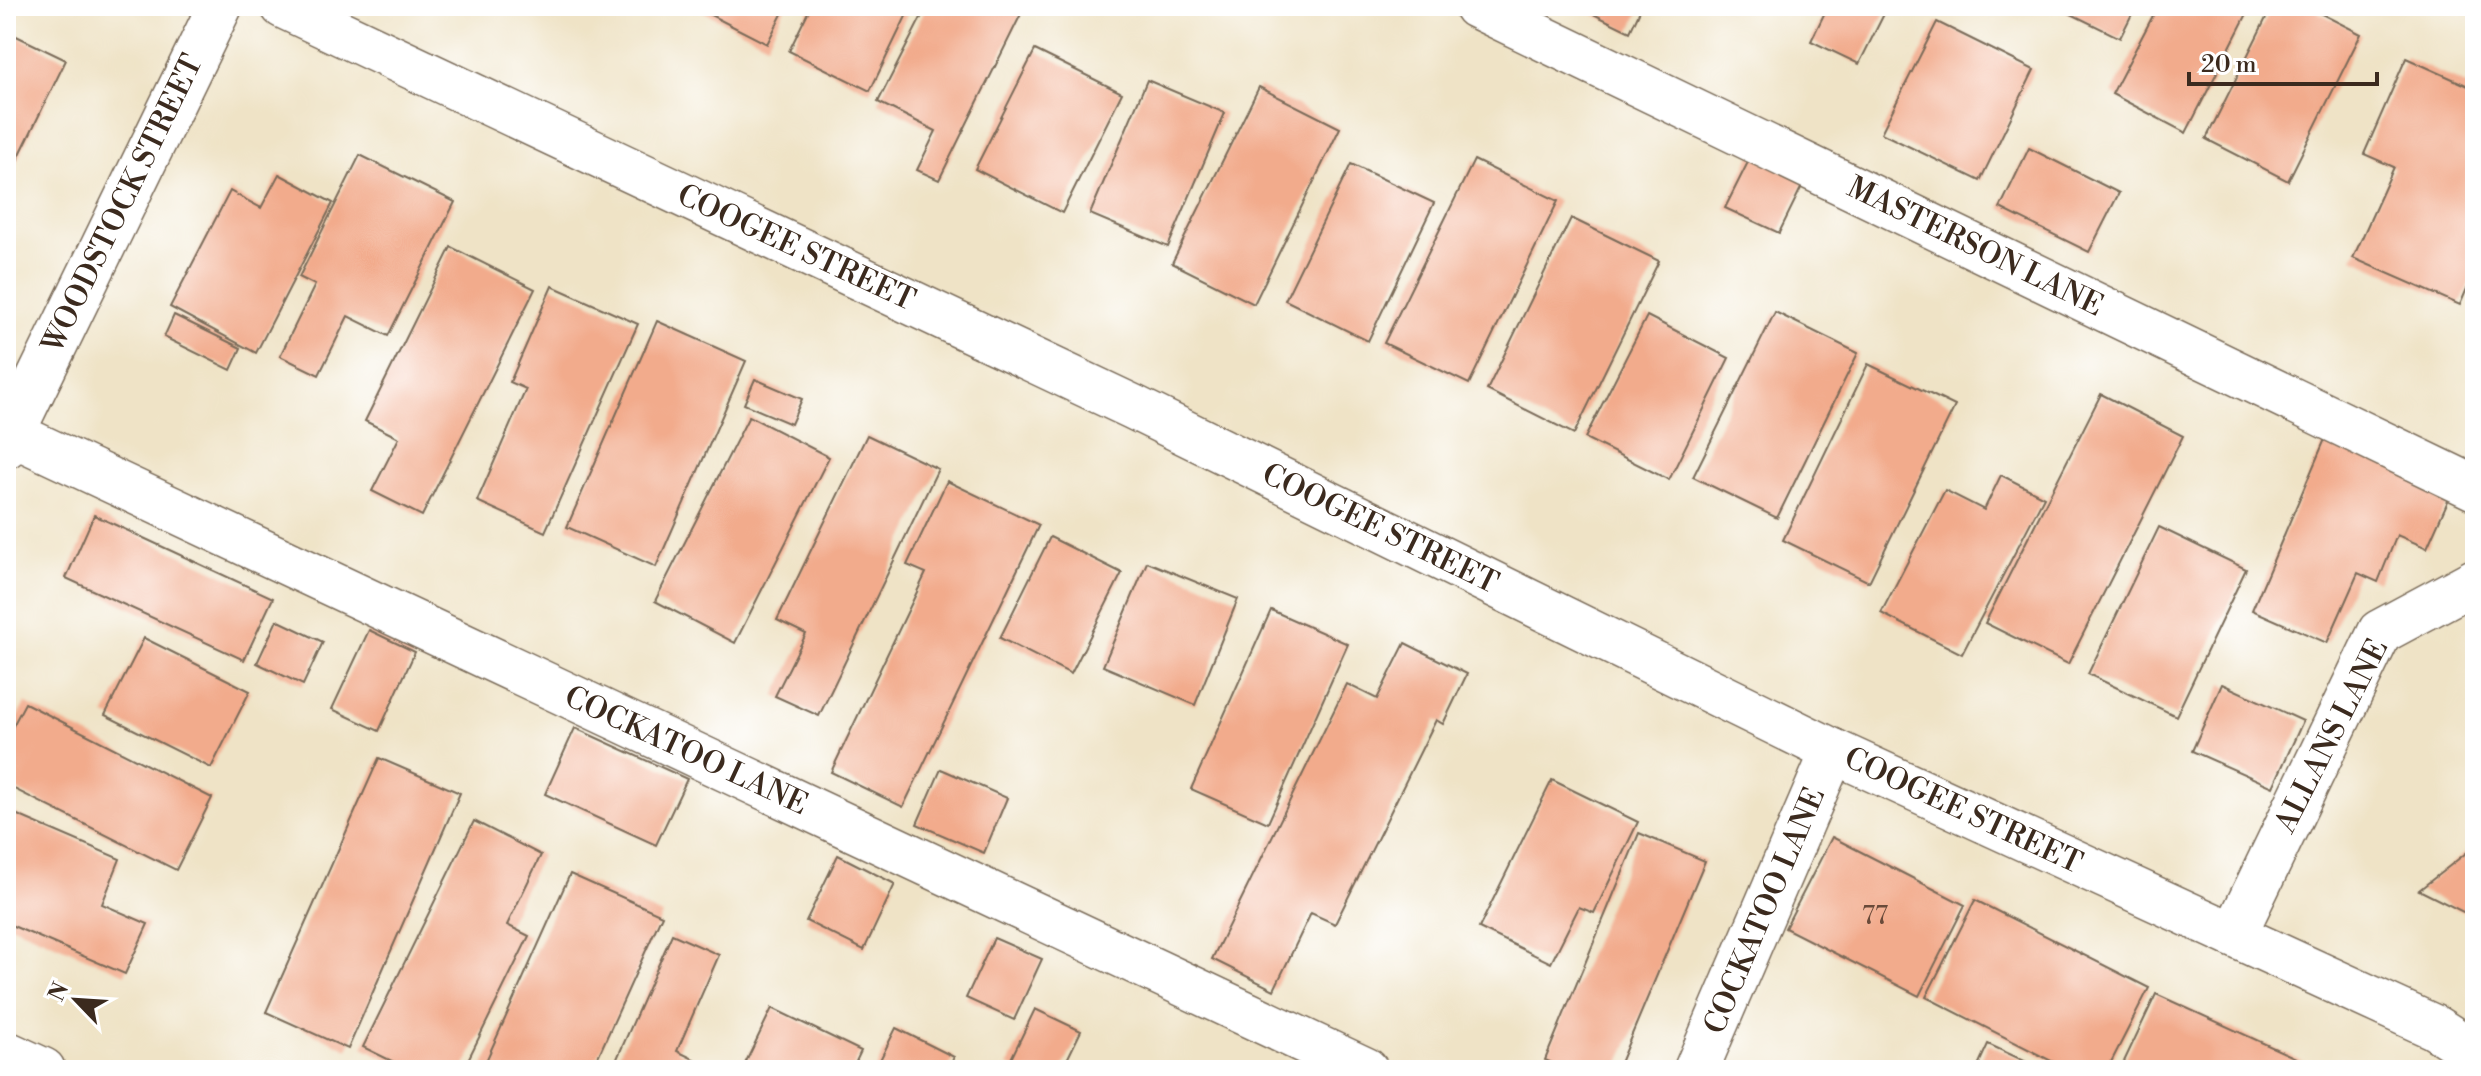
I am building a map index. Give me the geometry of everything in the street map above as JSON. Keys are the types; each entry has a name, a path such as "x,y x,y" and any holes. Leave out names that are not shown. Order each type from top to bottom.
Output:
{"street":[{"name":"WOODSTOCK STREET","path":"8,437 220,6"},
{"name":"COOGEE STREET","path":"283,6 1133,407 1833,751 2434,1027 2475,1053"},
{"name":"MASTERSON LANE","path":"1476,6 2475,488"},
{"name":"COCKATOO LANE","path":"8,437 1366,1070"},
{"name":"ALLANS LANE","path":"2234,935 2380,632 2475,581"},
{"name":"COCKATOO LANE","path":"1696,1070 1833,751"},
{"path":"6,1053 43,1070"}],"building":[{"path":"693,6 786,6 767,44"},
{"path":"811,6 911,6 870,91 789,51"},
{"path":"927,6 1025,6 939,180 917,170 936,131 878,102"},
{"path":"1577,6 1642,6 1630,32"},
{"path":"1828,6 1888,6 1859,64 1811,41"},
{"path":"2055,6 2136,6 2120,38"},
{"path":"2158,6 2251,6 2186,133 2112,94"},
{"path":"2272,6 2306,6 2361,34 2288,181 2206,139"},
{"path":"1937,22 2034,70 1980,181 1881,133"},
{"path":"6,31 66,60 6,183"},
{"path":"1035,50 1122,93 1062,213 975,169"},
{"path":"2406,58 2475,89 2475,270 2460,305 2353,258 2394,167 2364,154"},
{"path":"1147,80 1225,113 1168,247 1090,214"},
{"path":"1259,87 1340,128 1254,304 1172,263"},
{"path":"2029,148 2119,193 2089,252 2000,208"},
{"path":"1752,154 1805,180 1779,233 1725,208"},
{"path":"360,155 455,202 388,336 348,316 319,375 280,356 315,285 299,277"},
{"path":"1474,160 1558,201 1469,384 1384,343"},
{"path":"1351,164 1434,203 1368,341 1285,300"},
{"path":"279,174 333,203 256,353 170,307 230,191 261,208"},
{"path":"1571,218 1659,261 1574,434 1487,390"},
{"path":"451,247 535,289 422,516 372,491 399,438 365,421"},
{"path":"552,286 638,324 545,532 477,501 526,389 510,382"},
{"path":"1775,312 1858,353 1777,518 1693,477"},
{"path":"174,315 241,348 231,370 164,337"},
{"path":"1647,316 1729,358 1669,480 1585,438"},
{"path":"657,321 746,361 656,567 567,527"},
{"path":"1868,364 1955,406 1869,582 1783,540"},
{"path":"755,379 802,399 791,424 744,404"},
{"path":"2101,394 2183,436 2068,664 1985,623"},
{"path":"749,416 829,457 735,643 655,601"},
{"path":"867,435 938,469 819,716 775,696 806,634 777,620"},
{"path":"2325,439 2451,494 2427,548 2397,535 2378,582 2358,573 2327,643 2252,610"},
{"path":"2001,475 2044,497 1962,654 1881,613 1945,490 1984,510"},
{"path":"947,481 1039,525 903,807 831,772 926,573 907,565"},
{"path":"94,515 273,598 244,660 66,578"},
{"path":"2159,527 2246,569 2176,716 2088,674"},
{"path":"1050,537 1122,573 1071,674 1000,638"},
{"path":"1147,562 1238,599 1195,705 1103,666"},
{"path":"1271,610 1348,644 1268,823 1191,789"},
{"path":"277,620 323,642 303,685 257,663"},
{"path":"369,630 415,652 379,731 332,709"},
{"path":"144,638 250,691 211,768 105,715"},
{"path":"1405,643 1467,674 1443,724 1436,720 1335,924 1311,913 1274,990 1212,959 1347,684 1377,699"},
{"path":"2222,684 2303,721 2273,787 2192,751"},
{"path":"25,703 212,798 176,870 6,785 6,739"},
{"path":"575,728 687,779 656,845 545,794"},
{"path":"379,758 460,793 348,1049 266,1012"},
{"path":"941,769 1007,798 984,853 917,824"},
{"path":"1552,780 1638,822 1594,913 1579,907 1551,963 1479,928"},
{"path":"6,810 120,859 102,904 148,924 125,974 6,923"},
{"path":"474,821 541,855 507,925 529,936 463,1070 410,1070 363,1047"},
{"path":"1639,833 1705,861 1617,1070 1569,1070 1545,1060"},
{"path":"1832,837 1965,905 1919,996 1785,928"},
{"path":"2475,846 2475,918 2419,890"},
{"path":"838,855 895,884 864,950 806,921"},
{"path":"570,874 662,915 592,1070 482,1070"},
{"path":"1975,900 2149,988 2107,1070 2069,1070 1926,997"},
{"path":"672,934 719,955 677,1051 712,1068 612,1070"},
{"path":"994,938 1042,959 1014,1020 966,998"},
{"path":"2156,994 2322,1070 2120,1070"},
{"path":"772,1008 861,1051 852,1070 742,1070"},
{"path":"1035,1009 1081,1031 1062,1070 1018,1070 1008,1065"},
{"path":"896,1028 954,1057 948,1070 875,1070"},
{"path":"1988,1044 2044,1070 1976,1070"}]}
